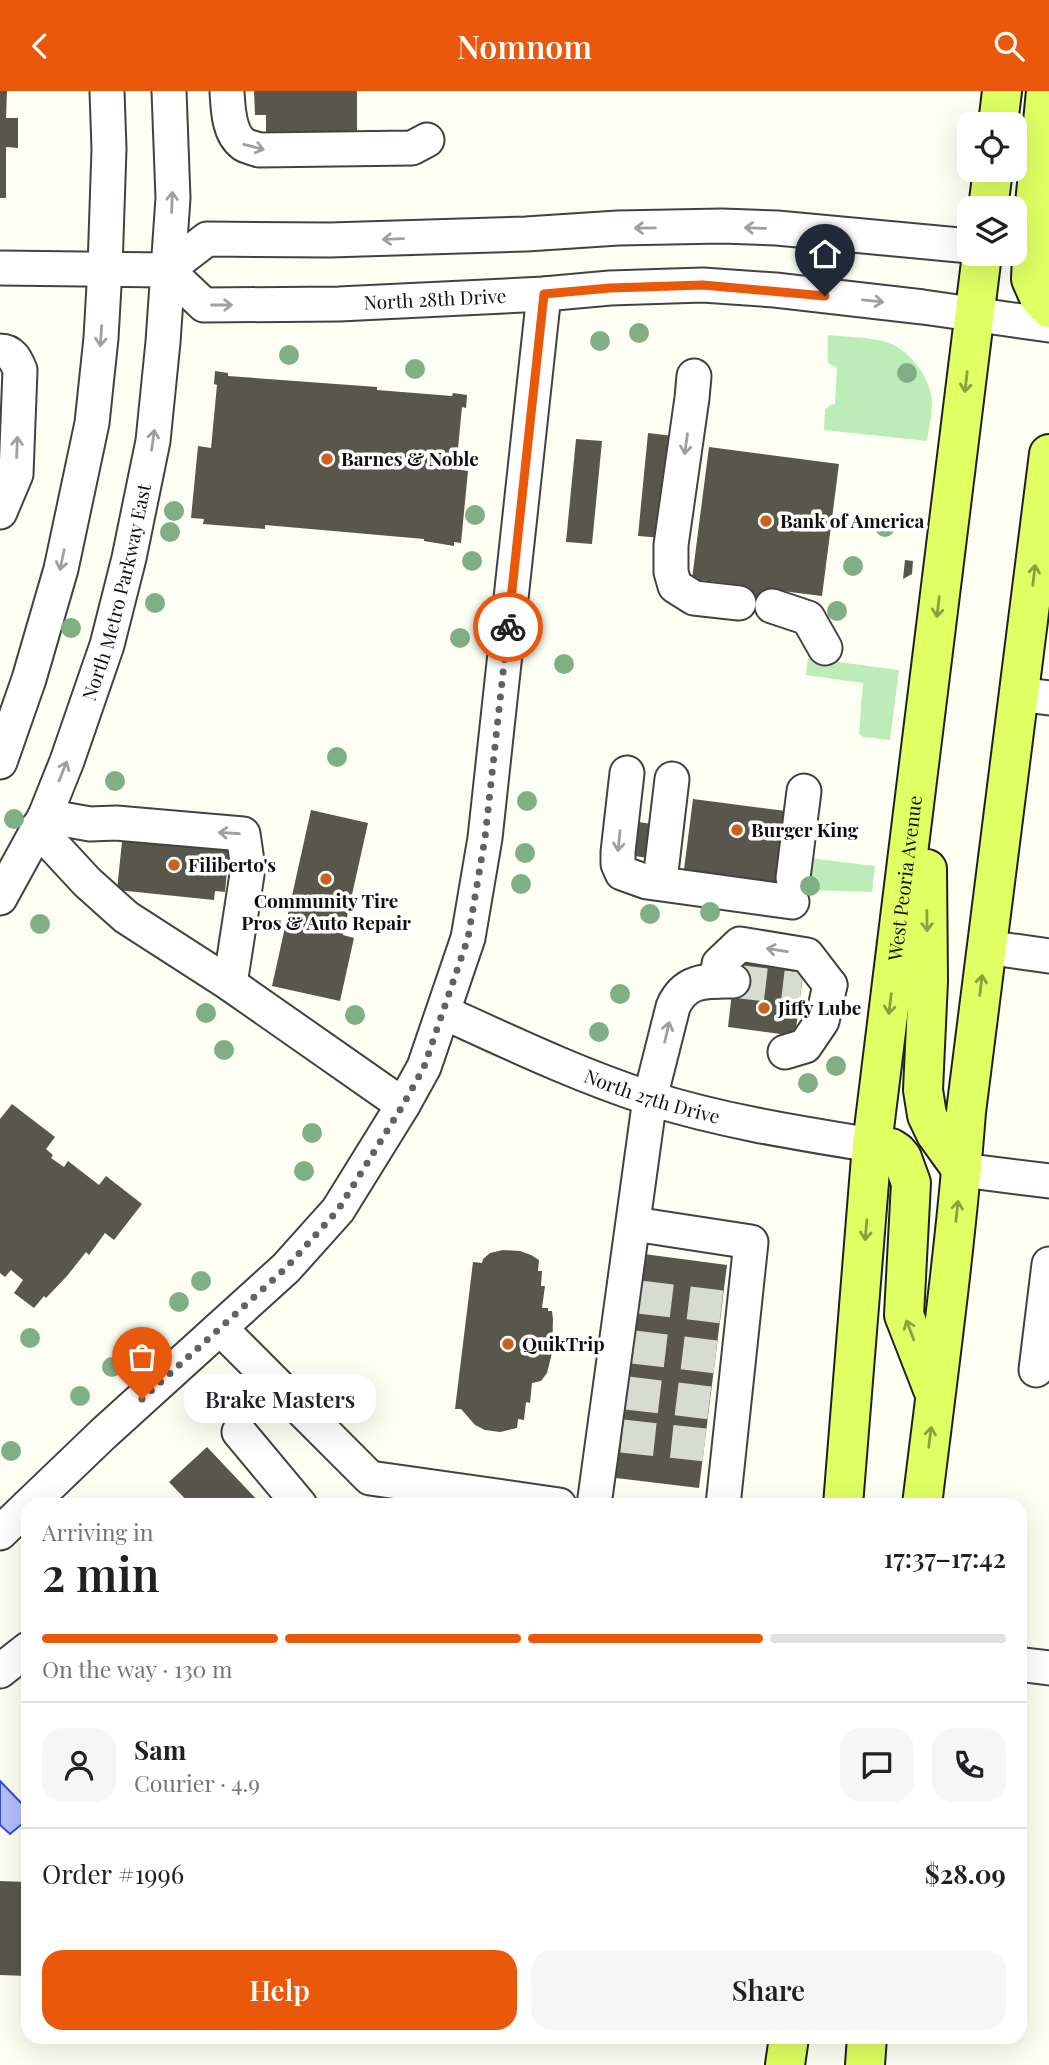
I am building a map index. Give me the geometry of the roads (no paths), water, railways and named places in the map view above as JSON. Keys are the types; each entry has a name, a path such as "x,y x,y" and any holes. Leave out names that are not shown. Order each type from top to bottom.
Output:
{"main road":[{"path":"999,112 1002,91"},
{"path":"1046,91 1031,279 1040,297 1049,307"},
{"name":"West Peoria Avenue","path":"844,1498 872,1145 981,266"},
{"path":"923,1498 986,947 1034,696 1049,454"},
{"path":"917,780 926,855 928,981 923,1090 927,1115 936,1134 961,1170"},
{"path":"872,1145 897,1152 911,1183 904,1315 935,1394"},
{"path":"785,2065 788,2044"},
{"path":"865,2065 866,2044"}],"street":[{"path":"0,762 29,679 61,569 92,423 102,338 109,149 107,91"},
{"name":"North Metro Parkway East","path":"0,898 41,822 89,701 107,645 129,558 153,440 173,198 169,91"},
{"path":"227,91 233,129 242,143 259,150 412,148 427,140"},
{"path":"0,268 167,270 207,239 330,240 526,234 618,228 777,228 957,245"},
{"name":"North 28th Drive","path":"167,270 204,305 339,304 703,285 789,291 1049,324"},
{"path":"37,1498 103,1434 286,1268 338,1210 424,1067 468,938 485,838 544,294"},
{"path":"0,351 6,351 16,358 20,370 16,474 0,512"},
{"path":"694,376 671,545 671,572 675,586 694,599 738,603"},
{"path":"772,606 808,618 825,648"},
{"path":"626,773 618,864 622,873 658,884 793,890 804,791"},
{"path":"660,872 672,779"},
{"path":"41,822 116,823 243,834 248,868 230,983"},
{"path":"41,822 94,889 126,917 230,983 403,1105"},
{"path":"596,1498 613,1435 619,1392 631,1296 634,1224 650,1098 678,995 697,983 725,981 719,964 740,944 807,955 822,1021 805,1046 785,1052"},
{"path":"986,947 1049,956"},
{"name":"North 27th Drive","path":"443,1012 551,1062 650,1098 789,1132 872,1145"},
{"path":"961,1170 1049,1181"},
{"path":"634,1224 751,1242 733,1308 717,1447 722,1498"},
{"path":"1036,1370 1049,1263"},
{"path":"220,1328 369,1492 457,1498"},
{"path":"239,1432 294,1498"},
{"path":"0,1533 21,1513"},
{"path":"0,1671 21,1654"}],"water":[{"path":"0,1781 21,1803 21,1825 10,1834 0,1825"}],"tunnel":[{"path":"733,981 801,989"},
{"path":"639,1297 722,1307"},
{"path":"633,1347 716,1357"},
{"path":"627,1393 710,1403"},
{"path":"622,1436 705,1445"}],"place":[{"name":"Barnes & Noble","path":"327,459"},
{"name":"Bank of America","path":"766,521"},
{"name":"Burger King","path":"737,830"},
{"name":"Filiberto's","path":"174,865"},
{"name":"Community Tire Pros & Auto Repair","path":"326,879"},
{"name":"Jiffy Lube","path":"764,1008"},
{"name":"QuikTrip","path":"508,1344"},
{"name":"Brake Masters","path":"142,1399"}]}
